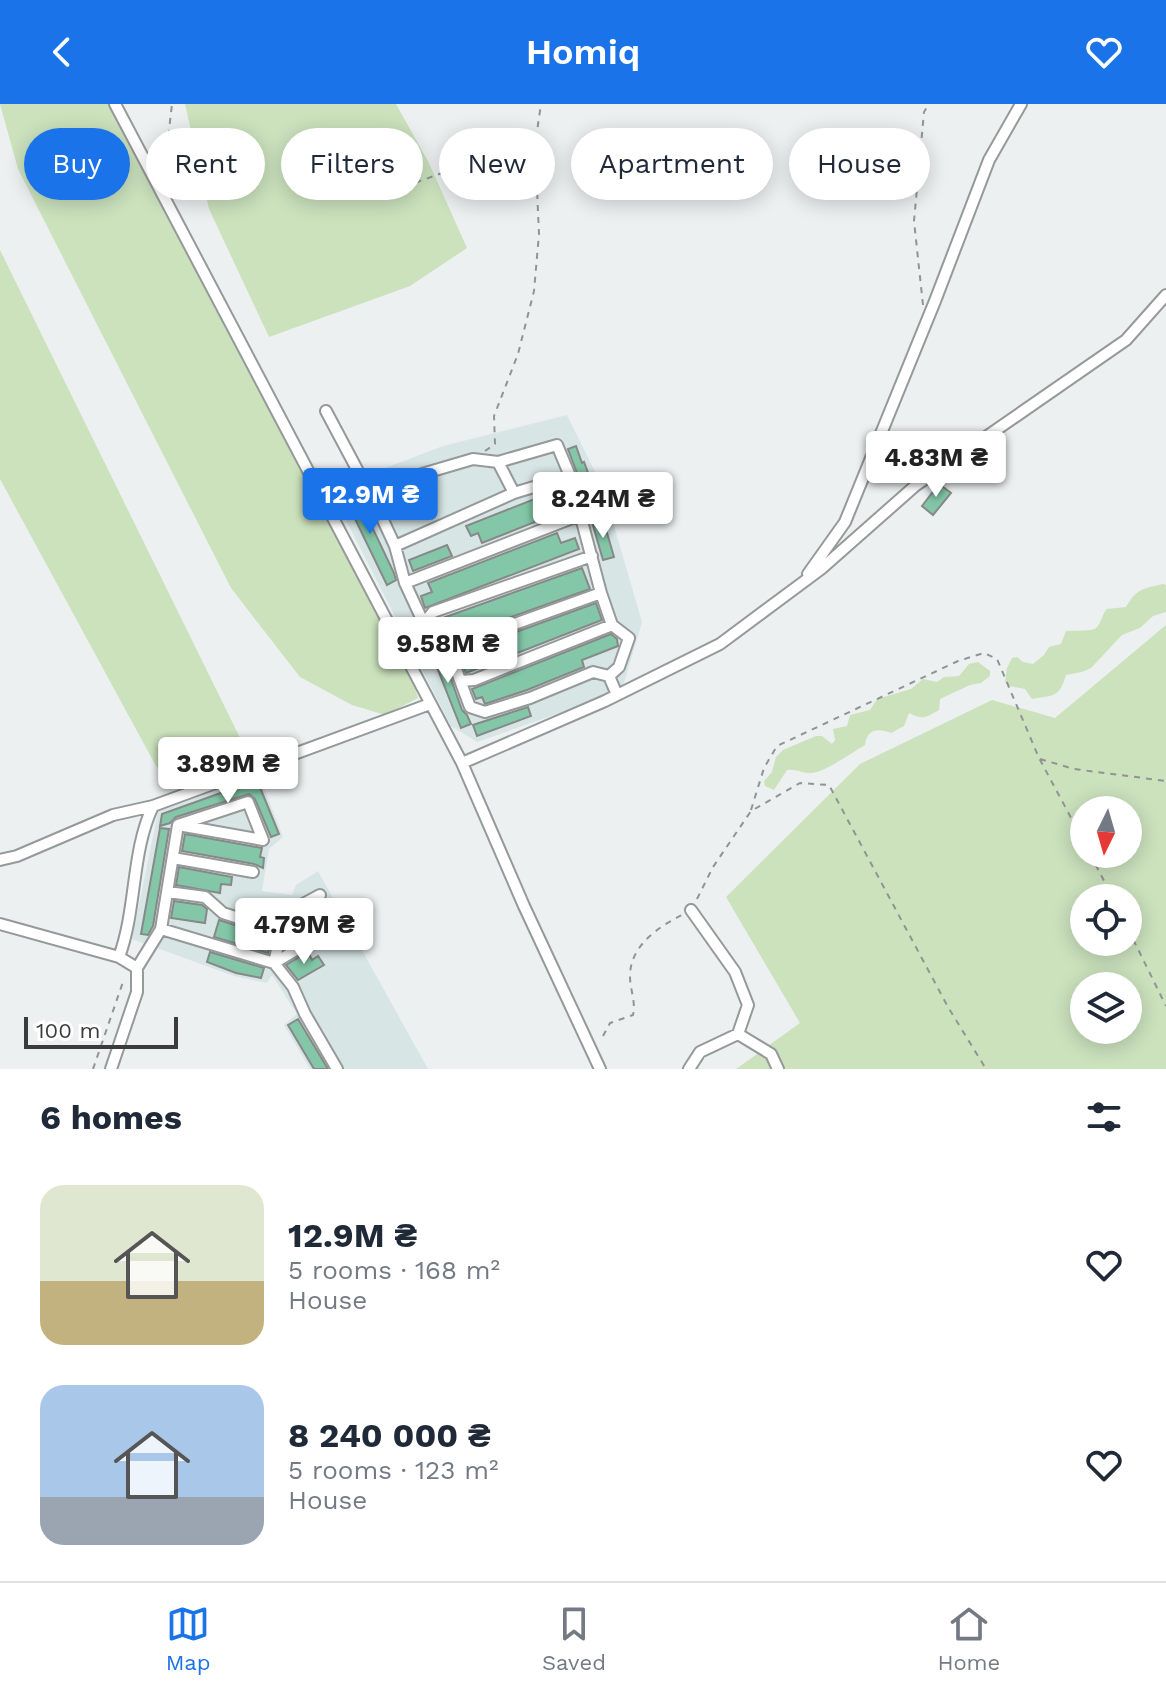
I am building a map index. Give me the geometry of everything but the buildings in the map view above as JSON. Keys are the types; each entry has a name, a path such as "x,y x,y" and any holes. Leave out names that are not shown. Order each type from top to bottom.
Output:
{"street":[{"path":"115,104 146,164"},
{"path":"802,583 845,522 989,160 1021,104"},
{"path":"165,200 462,763 600,1069"},
{"path":"462,763 617,695 720,644 821,569 915,486 1126,340 1166,295"},
{"path":"326,411 395,546 405,583 431,639 448,648 470,707 485,712 530,698 593,672 609,676"},
{"path":"377,507 422,474 473,459 498,462 557,445 570,476 612,625 629,638 619,667 609,676"},
{"path":"498,462 514,493"},
{"path":"395,546 514,493 570,476"},
{"path":"405,583 580,515"},
{"path":"424,623 433,612 592,556"},
{"path":"448,648 601,593"},
{"path":"461,681 474,680 612,625"},
{"path":"403,649 431,639"},
{"path":"609,676 617,695"},
{"path":"0,860 17,856 113,815 153,806 430,704"},
{"path":"248,802 263,840 192,828 178,825 248,802"},
{"path":"119,957 127,936 144,826 153,806"},
{"path":"111,1069 137,992 137,968 161,929 178,825"},
{"path":"173,858 253,872"},
{"path":"168,892 205,897 223,913 281,932"},
{"path":"274,963 285,914 320,895"},
{"path":"689,1069 700,1052 738,1034 748,1005 735,972 691,910"},
{"path":"0,924 119,957 137,968"},
{"path":"274,963 335,927"},
{"path":"161,929 274,963 293,987 337,1069"},
{"path":"738,1034 771,1054 778,1069"}],"path":[{"path":"169,128 172,104"},
{"path":"537,128 541,104"},
{"path":"925,326 914,221 924,112 929,104"},
{"path":"473,459 495,444 494,416 518,354 534,291 539,234 538,200"},
{"path":"603,1036 610,1023 633,1015 635,1004 630,975 638,948 665,923 691,910 713,867 751,811 764,768 777,746 958,661 984,653 997,659 1039,758 1070,816"},
{"path":"1039,758 1074,769 1166,781"},
{"path":"751,811 800,783 829,785 948,1007 986,1069"},
{"path":"1141,956 1166,1006"},
{"path":"93,1069 124,979"}],"shaded area":[{"path":"567,415 603,488 642,622 624,683 605,697 477,742 451,726 330,489 443,446"},
{"path":"259,775 283,837 269,849 262,891 292,895 296,885 318,871 428,1069 310,1069 284,1025 297,1014 272,975 267,983 234,976 132,939 158,812"}],"green space":[{"path":"0,104 108,104 121,128 24,128 24,181"},
{"path":"185,104 396,104 409,128 281,128 281,200 423,200 423,152 439,185 439,200 446,200 467,248 410,286 269,337 207,200 265,200 265,128 190,128"},
{"path":"130,145 146,174 146,200 160,200 403,649 418,698 385,715 352,705 300,677 231,588 34,200 130,200"},
{"path":"0,250 247,752 246,766 182,790 156,766 0,479"},
{"path":"1166,585 1166,612 1153,616 1140,628 1122,635 1091,668 1066,675 1055,694 1032,699 1025,689 1009,686 1005,682 1012,658 1033,664 1049,647 1061,644 1066,631 1096,628 1107,609 1126,607 1141,590"},
{"path":"1166,625 1166,1069 736,1069 800,1023 726,897 860,764 992,700 1055,718"},
{"path":"978,662 990,671 990,676 981,683 940,699 939,710 924,717 909,713 904,726 891,733 878,730 871,733 865,745 832,765 812,773 787,770 774,790 765,786 764,781 772,772 776,757 783,750 816,736 822,736 832,744 835,740 833,729 847,726 850,715 870,710 877,699 911,689 923,679 937,682 944,677 959,676 969,664"}]}
